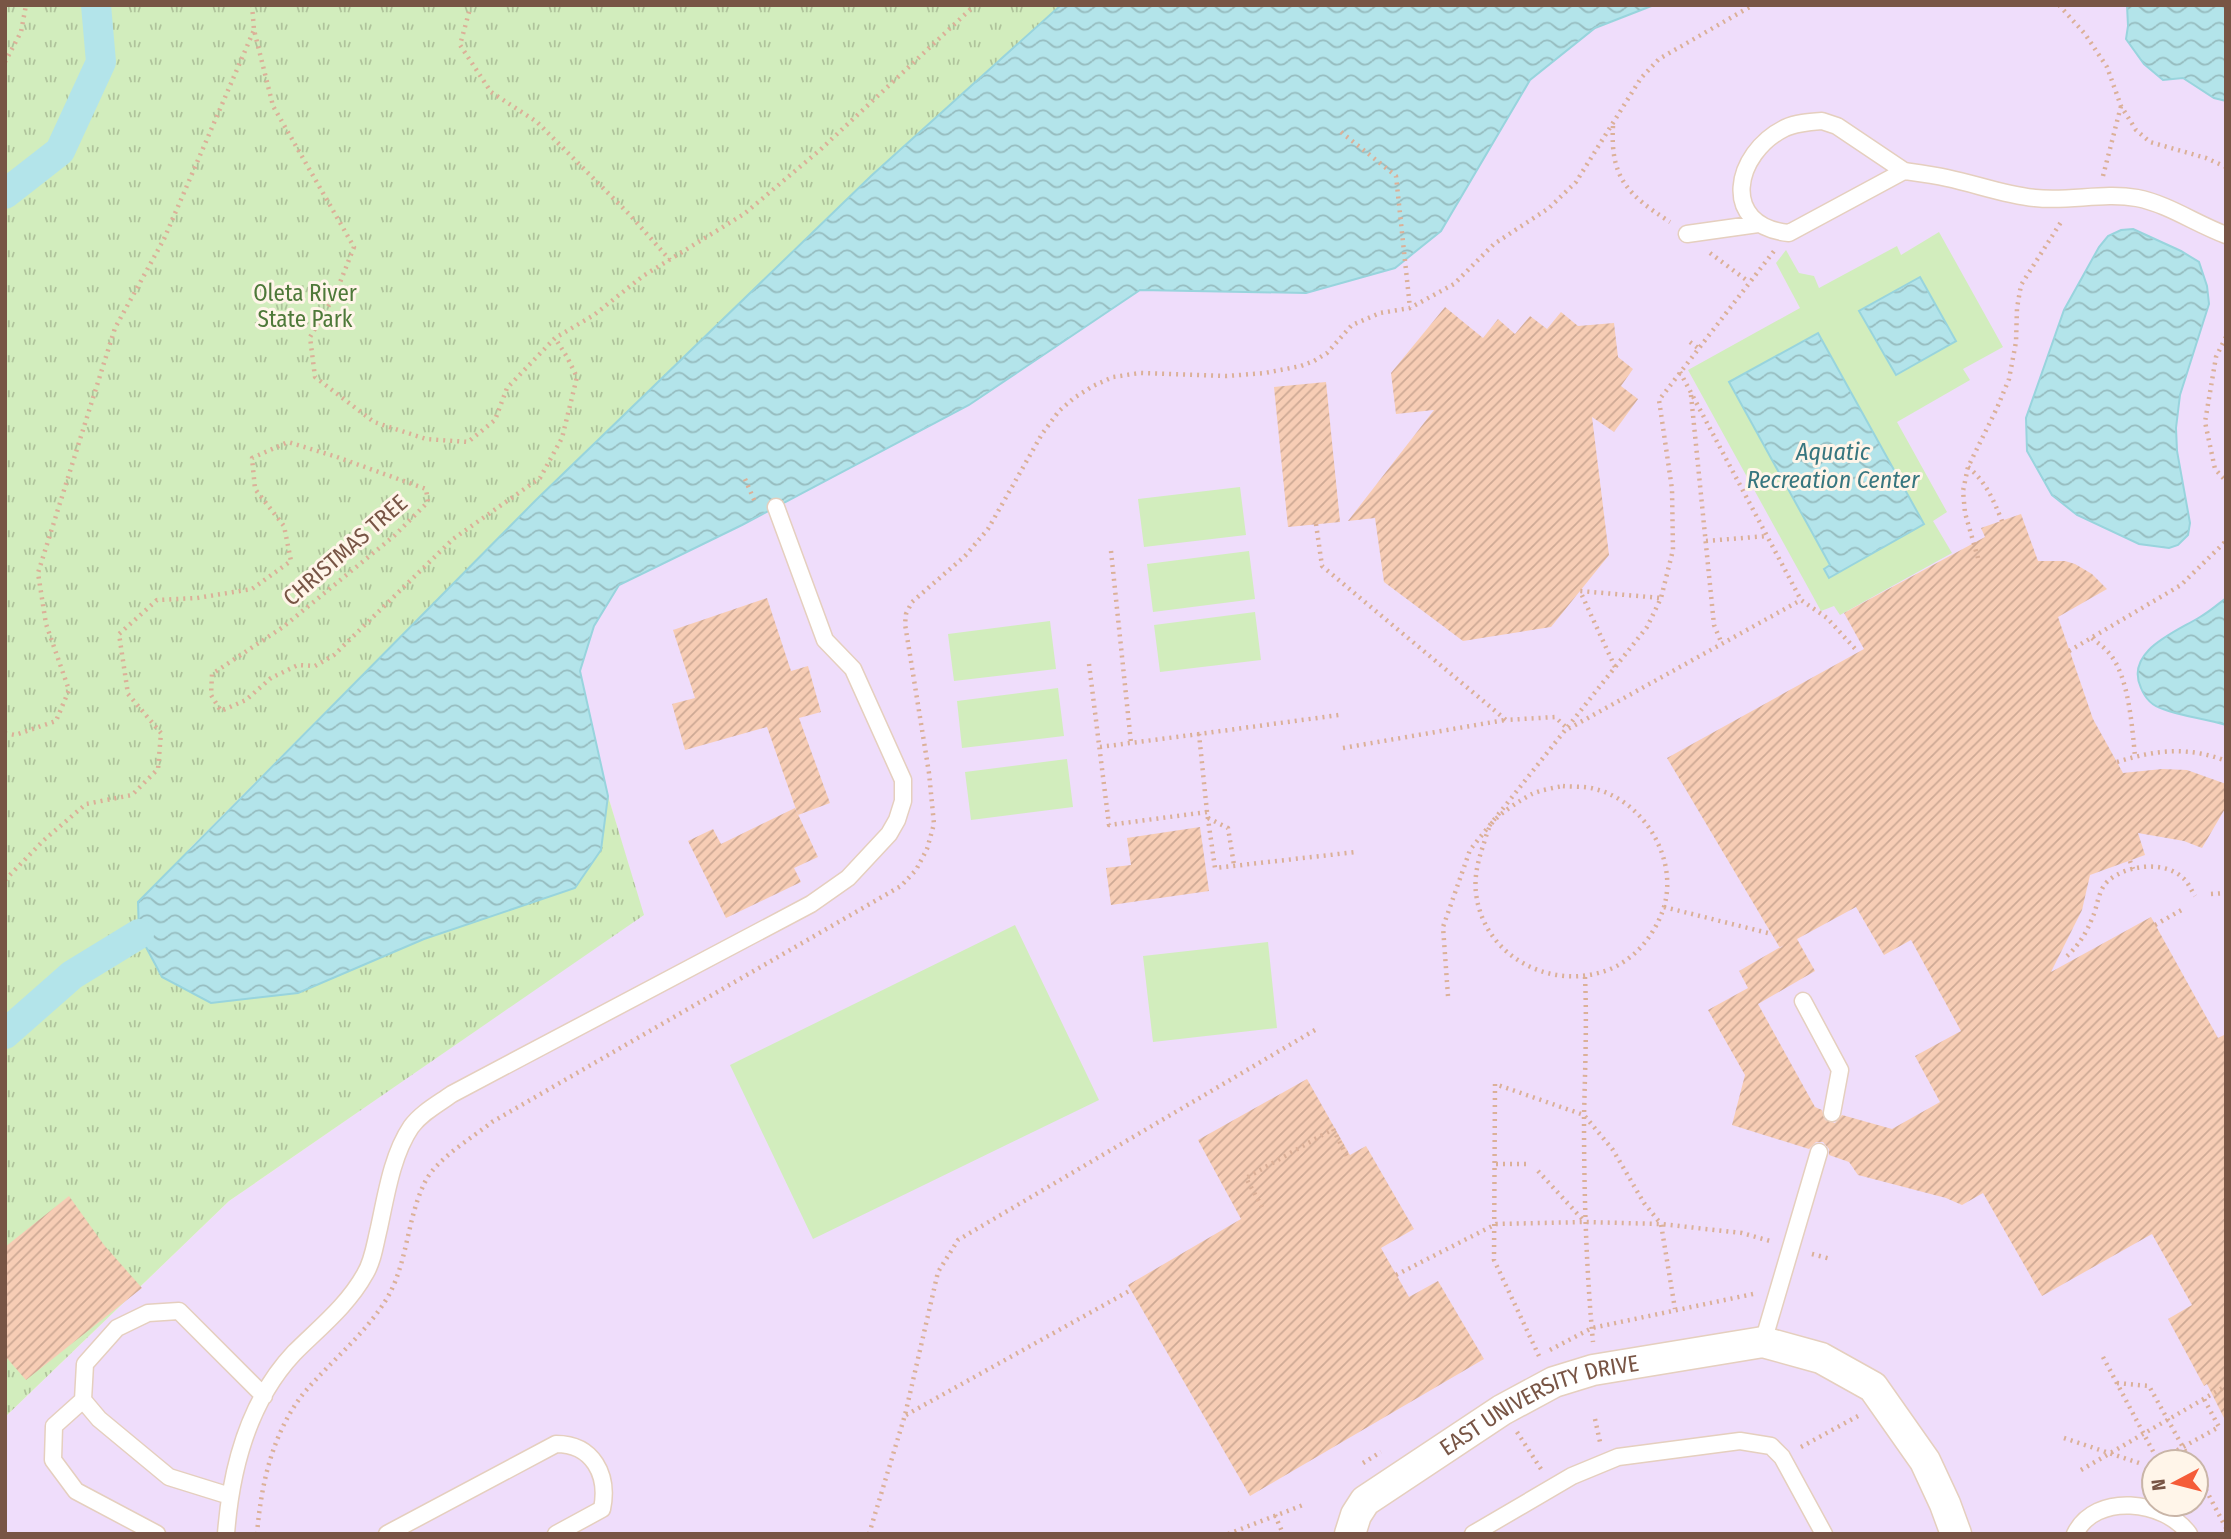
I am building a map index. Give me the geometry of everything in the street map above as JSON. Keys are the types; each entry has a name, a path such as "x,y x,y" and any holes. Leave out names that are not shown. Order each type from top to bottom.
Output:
{"street":[{"name":"EAST UNIVERSITY DRIVE","path":"1350,1533 1356,1515 1366,1501 1502,1410 1554,1382 1593,1370 1763,1342"},
{"path":"1763,1342 1821,1358 1872,1387 1925,1461 1956,1534"}],"lane":[{"path":"1904,171 1789,233 1770,231 1758,224 1747,211 1742,198 1741,184 1745,168 1752,154 1767,139 1786,127 1822,121 1837,126 1904,171 2024,197 2135,198 2156,204 2226,235"},
{"path":"1687,234 1758,224"},
{"path":"226,1534 230,1496 245,1433 276,1376 356,1289 367,1271 397,1157 411,1127 428,1110 452,1094 811,904 848,878 889,834 897,820 903,801 902,780 853,669 825,640 776,507"},
{"path":"1803,1001 1840,1070 1832,1113"},
{"path":"1763,1342 1819,1152"},
{"path":"230,1496 169,1477 99,1419 83,1400 85,1364 117,1328 148,1313 179,1311 264,1396"},
{"path":"83,1400 54,1426 53,1460 76,1491 158,1534"},
{"path":"1473,1534 1572,1476 1618,1457 1740,1441 1771,1446 1782,1457 1825,1534"},
{"path":"387,1534 556,1444 570,1444 584,1450 596,1465 604,1483 605,1495 602,1509 555,1534"},
{"path":"2075,1534 2079,1525 2097,1513 2117,1506 2138,1505 2161,1510 2185,1527 2189,1534"}],"path":[{"path":"5,62 21,32 26,5"},
{"path":"252,5 254,30 273,106 354,247 334,295 310,337 316,377 373,422 426,439 468,442 495,420 507,388 555,338 594,316 643,276 744,214 820,150 975,5"},
{"path":"471,5 460,45 492,92 537,122 629,214 670,260"},
{"path":"257,1534 259,1504 270,1460 286,1419 303,1395 384,1303 396,1280 412,1217 425,1180 435,1168 492,1122 901,886 916,870 927,849 934,824 929,773 905,624 906,614 912,602 965,556 988,530 1042,434 1059,411 1093,386 1113,377 1140,373 1227,376 1265,373 1301,366 1326,353 1352,325 1380,313 1410,307 1454,284 1494,244 1549,208 1576,182 1641,78 1659,59 1754,5"},
{"path":"2059,5 2085,34 2107,67 2121,106 2136,130 2150,142 2206,158 2226,167"},
{"path":"5,733 15,735 56,721 69,690 46,624 38,573 115,328 164,239 254,30"},
{"path":"1978,558 1965,513 1963,491 1968,467 2009,379 2016,342 2021,285 2063,218 2096,196 2109,158 2121,106"},
{"path":"1613,123 1612,150 1621,181 1644,205 1687,234 1748,282"},
{"path":"1341,132 1396,176 1410,307"},
{"path":"1448,996 1443,927 1470,850 1647,628 1661,598 1672,550 1672,489 1658,400 1789,233"},
{"path":"2226,337 2216,357 2205,422 2215,468 2226,481"},
{"name":"CHRISTMAS TREE","path":"5,880 44,840 86,804 132,794 158,769 161,733 128,694 119,635 157,600 197,598 253,589 291,561 284,526 255,489 251,458 288,442 426,489 428,502 394,536 284,627 212,674 211,695 221,711 246,700 271,678 298,665 315,666 334,655 453,539 540,478 562,438 577,377 555,338"},
{"path":"1690,342 1698,348"},
{"path":"1680,372 1801,600 1827,618 1858,652"},
{"path":"1691,393 1714,625 1723,644"},
{"path":"1968,467 1980,477 1988,489 2002,521"},
{"path":"745,479 755,503"},
{"path":"1316,524 1322,566 1506,720"},
{"path":"1706,541 1767,536"},
{"path":"2069,651 2181,585 2226,541"},
{"path":"1111,551 1131,743"},
{"path":"1615,667 1580,591 1661,598"},
{"path":"1568,729 1801,600"},
{"path":"2092,638 2110,654 2120,672 2135,756"},
{"path":"1089,664 1109,825 1208,815 1228,828 1234,866"},
{"path":"1100,747 1339,715"},
{"path":"1343,748 1506,720 1555,717 1568,729"},
{"path":"1199,734 1215,868 1356,852"},
{"path":"2117,762 2167,751 2193,752 2226,761"},
{"path":"1563,786 1593,788 1622,800 1645,820 1660,846 1667,877 1664,907 1653,933 1635,954 1612,969 1586,977 1557,977 1526,967 1502,948 1485,923 1476,893 1478,862 1490,824 1533,793 1563,786"},
{"path":"2130,860 2133,869"},
{"path":"2067,956 2082,939 2107,882 2133,869 2143,866 2163,868 2182,877 2195,896"},
{"path":"2211,894 2226,893"},
{"path":"1664,907 1772,934"},
{"path":"2155,925 2185,908"},
{"path":"1586,977 1586,1222 1594,1350"},
{"path":"869,1534 905,1415 938,1272 958,1240 1315,1030"},
{"path":"1539,1356 1494,1260 1495,1084 1584,1115 1613,1150 1644,1203 1661,1224 1675,1309"},
{"path":"1262,1207 1245,1178 1333,1129 1348,1157"},
{"path":"1496,1164 1527,1164"},
{"path":"1538,1171 1586,1222"},
{"path":"1396,1275 1496,1224 1661,1224 1742,1233 1771,1241"},
{"path":"1808,1253 1831,1259"},
{"path":"905,1415 1132,1290"},
{"path":"2103,1357 2151,1448"},
{"path":"2116,1383 2148,1386 2183,1447 2219,1427 2204,1399"},
{"path":"2081,1470 2226,1387"},
{"path":"1782,1457 1859,1415"},
{"path":"1516,1431 1553,1487"},
{"path":"2064,1438 2140,1463"},
{"path":"2210,1498 2226,1528"},
{"path":"1228,1534 1303,1505"},
{"path":"1275,1516 1283,1534"}],"shaded area":[{"path":"1656,5 2127,5 2126,39 2163,80 2183,78 2214,98 2226,101 2226,1534 5,1534 5,1417 229,1201 643,915 608,796 580,672 594,626 619,585 742,525 969,405 1140,290 1306,293 1441,231 1530,80 1592,30"}],"green space":[{"name":"Oleta River State Park","path":"5,5 1061,5 871,176 536,500 189,849 139,934 162,977 212,1003 298,993 424,939 601,850 608,796 644,915 229,1201 5,1417"},
{"path":"1939,232 2003,347 1963,369 1970,380 1897,422 1947,512 1933,521 1952,553 1840,615 1834,606 1821,611 1688,370 1800,308 1776,263 1786,250 1799,273 1814,276 1819,288 1897,246 1901,255"},
{"path":"1240,487 1246,535 1144,547 1138,499"},
{"path":"1249,551 1255,599 1153,612 1147,564"},
{"path":"1255,612 1261,660 1160,672 1154,625"},
{"path":"1050,621 1056,669 954,681 948,634"},
{"path":"1058,688 1064,736 962,748 957,701"},
{"path":"1067,759 1073,807 971,820 965,772"},
{"path":"1015,925 1099,1100 813,1239 730,1065"},
{"path":"1268,942 1277,1028 1153,1042 1143,956"}],"water":[{"path":"1061,5 1654,5 1595,28 1530,80 1441,231 1395,268 1306,293 1140,290 969,405 742,525 619,585 594,626 580,671 608,796 601,850 575,888 424,939 298,993 211,1003 162,977 139,934 138,902 536,500 871,176"},
{"path":"2127,5 2226,5 2226,101 2214,98 2183,78 2163,80 2144,64 2126,39"},
{"path":"2133,229 2199,262 2207,286 2209,304 2180,395 2176,428 2177,451 2190,523 2188,535 2178,545 2169,548 2139,544 2077,515 2052,495 2027,451 2026,418 2064,310 2099,247 2108,236 2121,230"},
{"path":"1920,277 1956,341 1896,375 1859,311"},
{"name":"Aquatic Recreation Center","path":"1818,333 1924,524 1829,578 1824,569 1830,565 1729,382"},
{"path":"2226,598 2226,725 2155,706 2141,688 2138,675 2140,663 2146,653 2166,636"}],"building":[{"path":"1445,307 1483,338 1498,319 1515,334 1530,316 1547,329 1561,312 1578,326 1614,323 1618,357 1633,369 1621,386 1638,399 1614,432 1592,417 1609,555 1551,627 1463,641 1384,582 1375,518 1348,521 1434,410 1396,414 1391,373"},
{"path":"1326,382 1340,522 1288,527 1274,387"},
{"path":"2021,514 2038,561 2065,561 2075,564 2092,574 2107,589 2058,617 2093,719 2123,773 2162,769 2187,770 2226,784 2226,807 2202,848 2184,841 2138,833 2145,855 2090,875 2082,910 2051,972 2151,917 2218,1038 2226,1034 2226,1422 2168,1319 2192,1305 2152,1234 2042,1296 1983,1193 1962,1205 1946,1198 1858,1175 1849,1162 1829,1155 1829,1149 1823,1142 1816,1142 1809,1149 1732,1125 1745,1075 1708,1010 1748,988 1739,971 1780,947 1667,758 1864,649 1844,613 1985,537 1981,528","holes":["1856,907 1884,955 1911,940 1961,1031 1915,1056 1940,1102 1892,1129 1842,1115 1835,1123 1825,1120 1822,1110 1815,1107 1758,1004 1815,971 1797,939"]},
{"path":"767,598 791,671 808,666 821,712 799,718 830,803 798,815 767,727 685,750 672,704 695,698 673,630"},
{"path":"795,808 818,857 794,868 801,882 726,918 688,841 713,829 721,844"},
{"path":"1200,827 1209,891 1111,905 1106,868 1131,865 1127,838"},
{"path":"1307,1079 1350,1155 1366,1146 1414,1229 1381,1248 1409,1297 1438,1281 1484,1359 1250,1496 1128,1285 1241,1219 1198,1140"},
{"path":"69,1196 104,1245 142,1288 26,1380 5,1356 5,1247"}],"waterway":[{"path":"5,194 60,151 101,62 96,5"},
{"path":"5,1034 72,975 139,934"}]}
